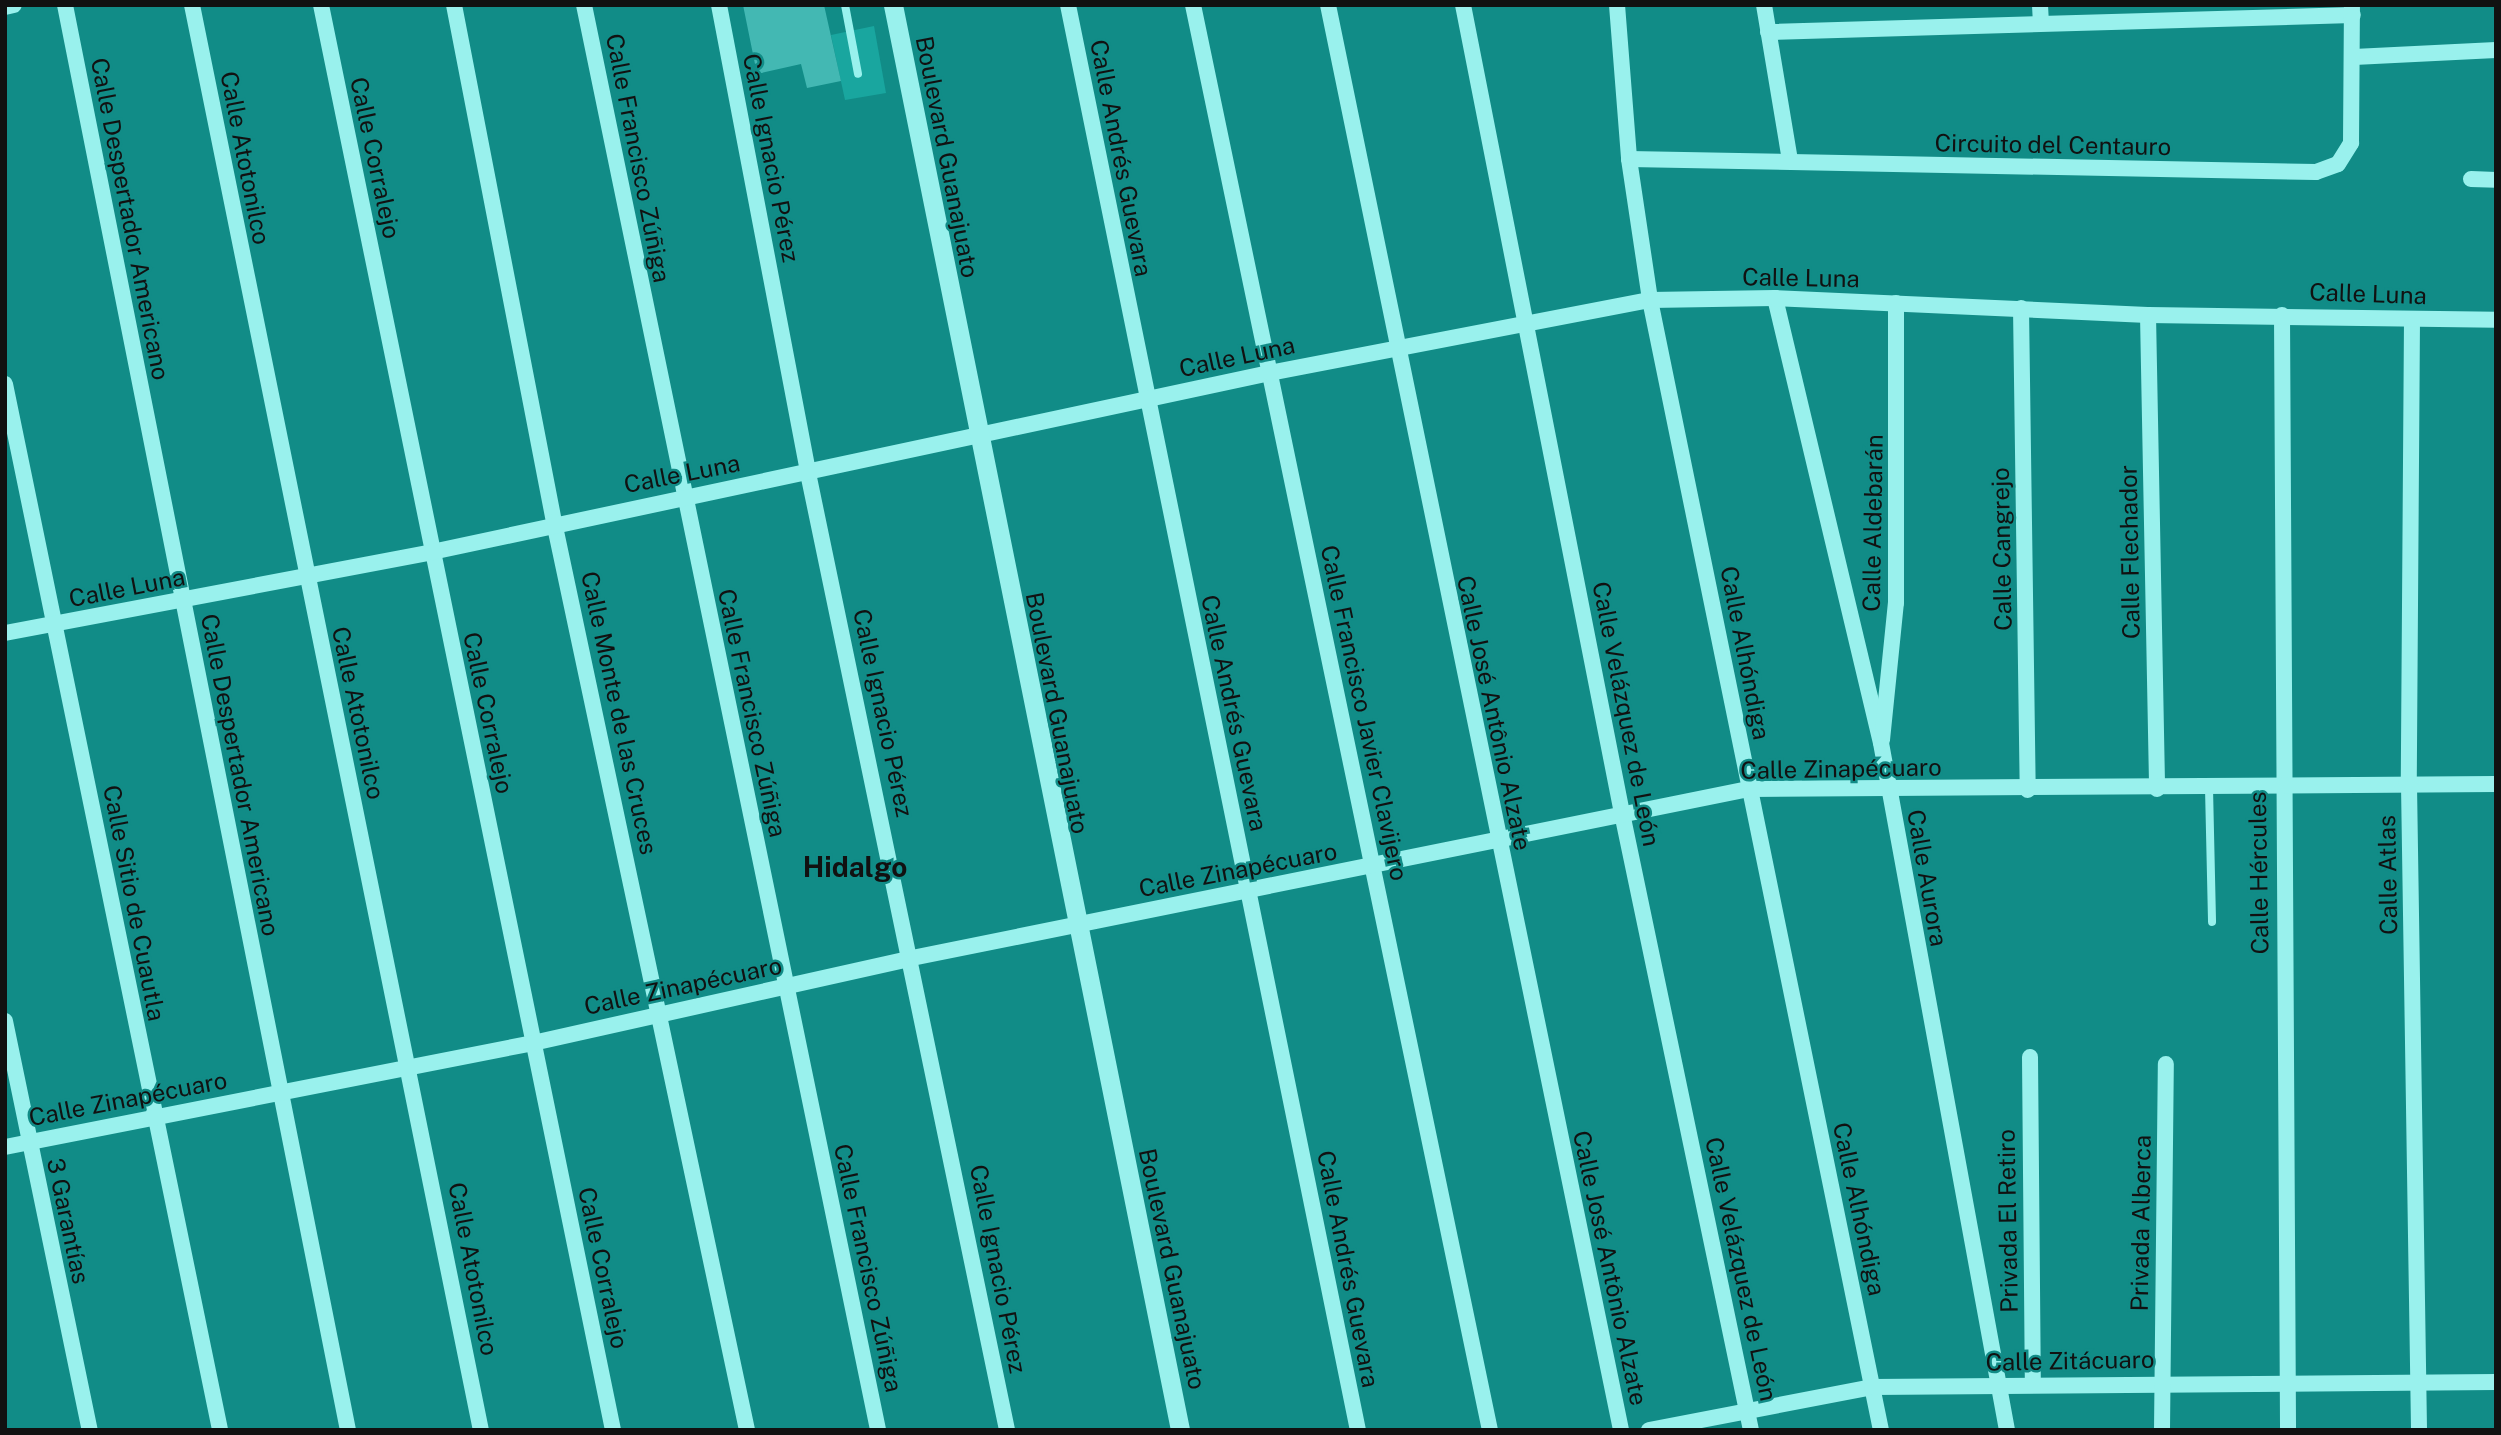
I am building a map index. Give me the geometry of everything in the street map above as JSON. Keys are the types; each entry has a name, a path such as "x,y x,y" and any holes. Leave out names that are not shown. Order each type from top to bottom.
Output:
{"street":[{"path":"5,7 14,5"},
{"name":"Calle Despertador Americano","path":"65,5 184,601 278,1093 348,1430"},
{"name":"Calle Atotonilco","path":"192,5 306,577 410,1067 481,1430"},
{"name":"Calle Corralejo","path":"321,5 613,1430"},
{"name":"Calle Monte de las Cruces","path":"454,5 554,522 747,1430"},
{"name":"Calle Francisco Zúñiga","path":"584,5 878,1430"},
{"name":"Calle Ignacio Pérez","path":"719,5 808,472 912,958 1007,1430"},
{"name":"Boulevard Guanajuato","path":"893,5 976,434 1180,1430"},
{"name":"Calle Andrés Guevara","path":"1068,5 1146,399 1358,1430"},
{"name":"Calle Francisco Javier Clavijero","path":"1193,5 1490,1430"},
{"name":"Calle José Antônio Alzate","path":"1328,5 1497,841 1621,1430"},
{"name":"Calle Velázquez de León","path":"1463,5 1623,818 1751,1430"},
{"name":"Calle Alhóndiga","path":"1617,5 1629,159 1650,300 1881,1430"},
{"path":"1764,5 1790,161"},
{"path":"2040,5 2041,23"},
{"path":"1768,32 2353,10 2354,57 2496,51"},
{"name":"Circuito del Centauro","path":"1629,159 2316,172 2338,164 2351,144 2354,57"},
{"path":"2471,179 2496,180"},
{"name":"Calle Luna","path":"5,633 432,552 554,522 808,472 1270,373 1650,300 1774,299 2148,314 2496,320"},
{"name":"Calle Aurora","path":"1774,299 1881,743 2007,1430"},
{"name":"Calle Aldebarán","path":"1881,743 1896,603 1896,303"},
{"name":"Calle Cangrejo","path":"2021,308 2028,790"},
{"name":"Calle Flechador","path":"2148,314 2157,789"},
{"name":"Calle Hércules","path":"2282,315 2281,787 2288,1430"},
{"name":"Calle Atlas","path":"2412,319 2409,785 2419,1430"},
{"name":"Calle Sitio de Cuautla","path":"5,384 57,624 154,1119 220,1430"},
{"name":"Calle Zinapécuaro","path":"5,1147 533,1043 660,1012 912,958 1623,818 1749,789 1888,791 2496,784"},
{"name":"3 Garantías","path":"5,1021 90,1430"},
{"name":"Privada El Retiro","path":"2030,1057 2033,1385"},
{"name":"Privada Alberca","path":"2162,1430 2166,1064"},
{"name":"Calle Zitácuaro","path":"1649,1430 1872,1387 2161,1382 2496,1382"}],"lane":[{"path":"845,5 858,74"},
{"path":"2209,788 2212,922"}],"green space":[{"path":"874,26 886,93 845,100 831,35"}],"building":[{"path":"743,5 824,5 841,81 807,88 801,64 757,74"}],"district":[{"name":"Hidalgo","path":"855,867"}]}
